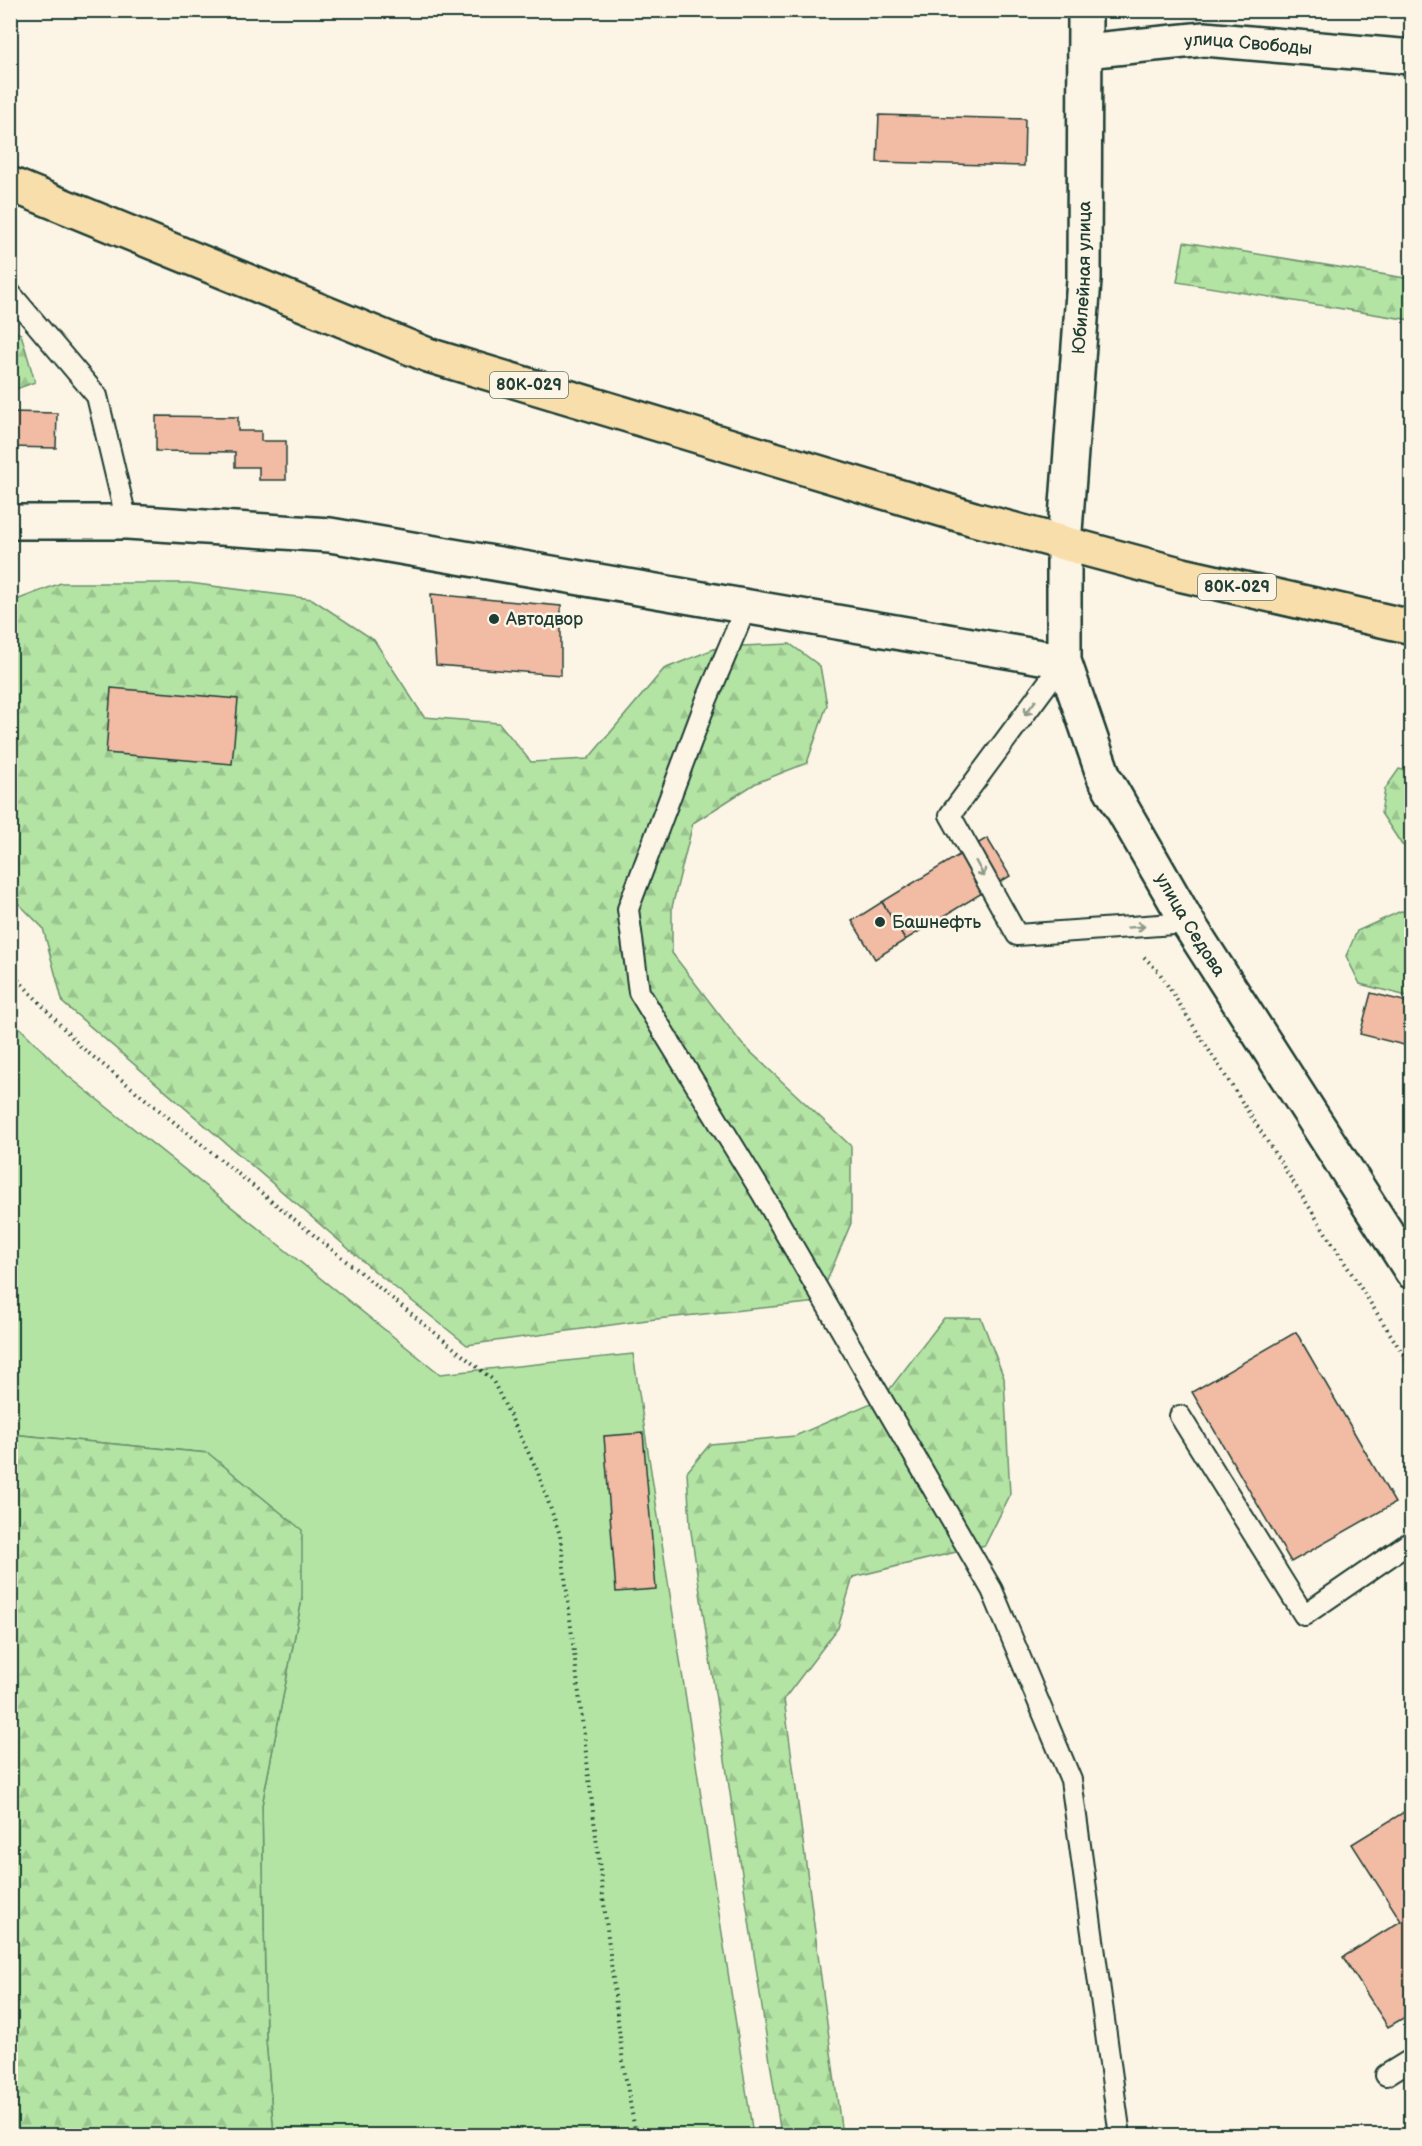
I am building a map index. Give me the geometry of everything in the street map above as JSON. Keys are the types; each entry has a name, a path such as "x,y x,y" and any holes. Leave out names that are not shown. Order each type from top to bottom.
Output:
{"main road":[{"name":"80К-029","path":"10,184 428,355 1064,544 1184,575 1412,627"}],"street":[{"name":"Юбилейная улица","path":"1064,544 1084,280 1085,10"},
{"name":"улица Свободы","path":"1085,51 1204,39 1412,57"},
{"path":"10,522 127,522 330,535 1064,661"},
{"name":"улица Седова","path":"1064,544 1064,661 1104,777 1188,923 1412,1272"}],"lane":[{"path":"10,293 97,396 127,522"},
{"path":"747,607 707,699 628,909 639,992 762,1193 997,1601 1071,1780 1120,2136"},
{"path":"1064,661 950,815 1017,935 1188,923"},
{"path":"1180,1416 1304,1615 1412,1541"},
{"path":"1386,2074 1412,2059"}],"path":[{"path":"1113,928 1159,972 1412,1368"},
{"path":"10,971 81,1047 492,1379 537,1470 560,1535 622,2064 636,2136"}],"green space":[{"path":"1184,242 1411,279 1411,320 1177,282"},
{"path":"11,330 21,334 35,382 11,391"},
{"path":"61,583 189,583 312,599 374,640 424,717 499,723 531,762 588,759 664,669 719,647 790,644 820,666 827,705 807,763 756,783 693,823 672,907 672,953 742,1044 851,1146 851,1223 818,1302 647,1320 467,1345 372,1269 63,1003 43,928 11,896 11,602"},
{"path":"1399,769 1411,772 1411,847 1402,845 1381,813 1385,789"},
{"path":"1401,911 1411,913 1411,997 1360,984 1346,956 1357,931"},
{"path":"10,1018 68,1076 440,1374 633,1354 753,2135 274,2135 266,2040 262,1805 302,1599 208,1453 11,1434"},
{"path":"944,1318 981,1318 1004,1378 1010,1495 985,1545 853,1577 838,1628 784,1699 842,2135 781,2135 690,1525 687,1472 710,1444 795,1436 883,1398"},
{"path":"10,1434 208,1453 302,1530 302,1599 262,1805 266,2040 274,2135 11,2135"}],"building":[{"path":"879,115 1025,119 1024,166 877,162"},
{"path":"10,412 57,413 56,448 10,447"},
{"path":"156,416 238,417 238,431 261,431 261,441 286,441 286,480 259,480 259,467 235,467 235,452 156,451"},
{"path":"431,594 561,606 561,675 436,665"},
{"path":"111,688 238,699 232,764 106,753"},
{"path":"987,838 1010,876 905,940 882,902"},
{"path":"882,902 905,940 875,959 852,921"},
{"path":"1371,993 1412,1003 1412,1047 1360,1034"},
{"path":"1296,1332 1395,1503 1291,1562 1192,1392"},
{"path":"643,1433 656,1589 616,1592 604,1436"},
{"path":"1412,1807 1412,2013 1388,2027 1343,1957 1401,1921 1352,1844"}],"place":[{"name":"Автодвор","path":"494,619"},
{"name":"Башнефть","path":"880,922"}]}
